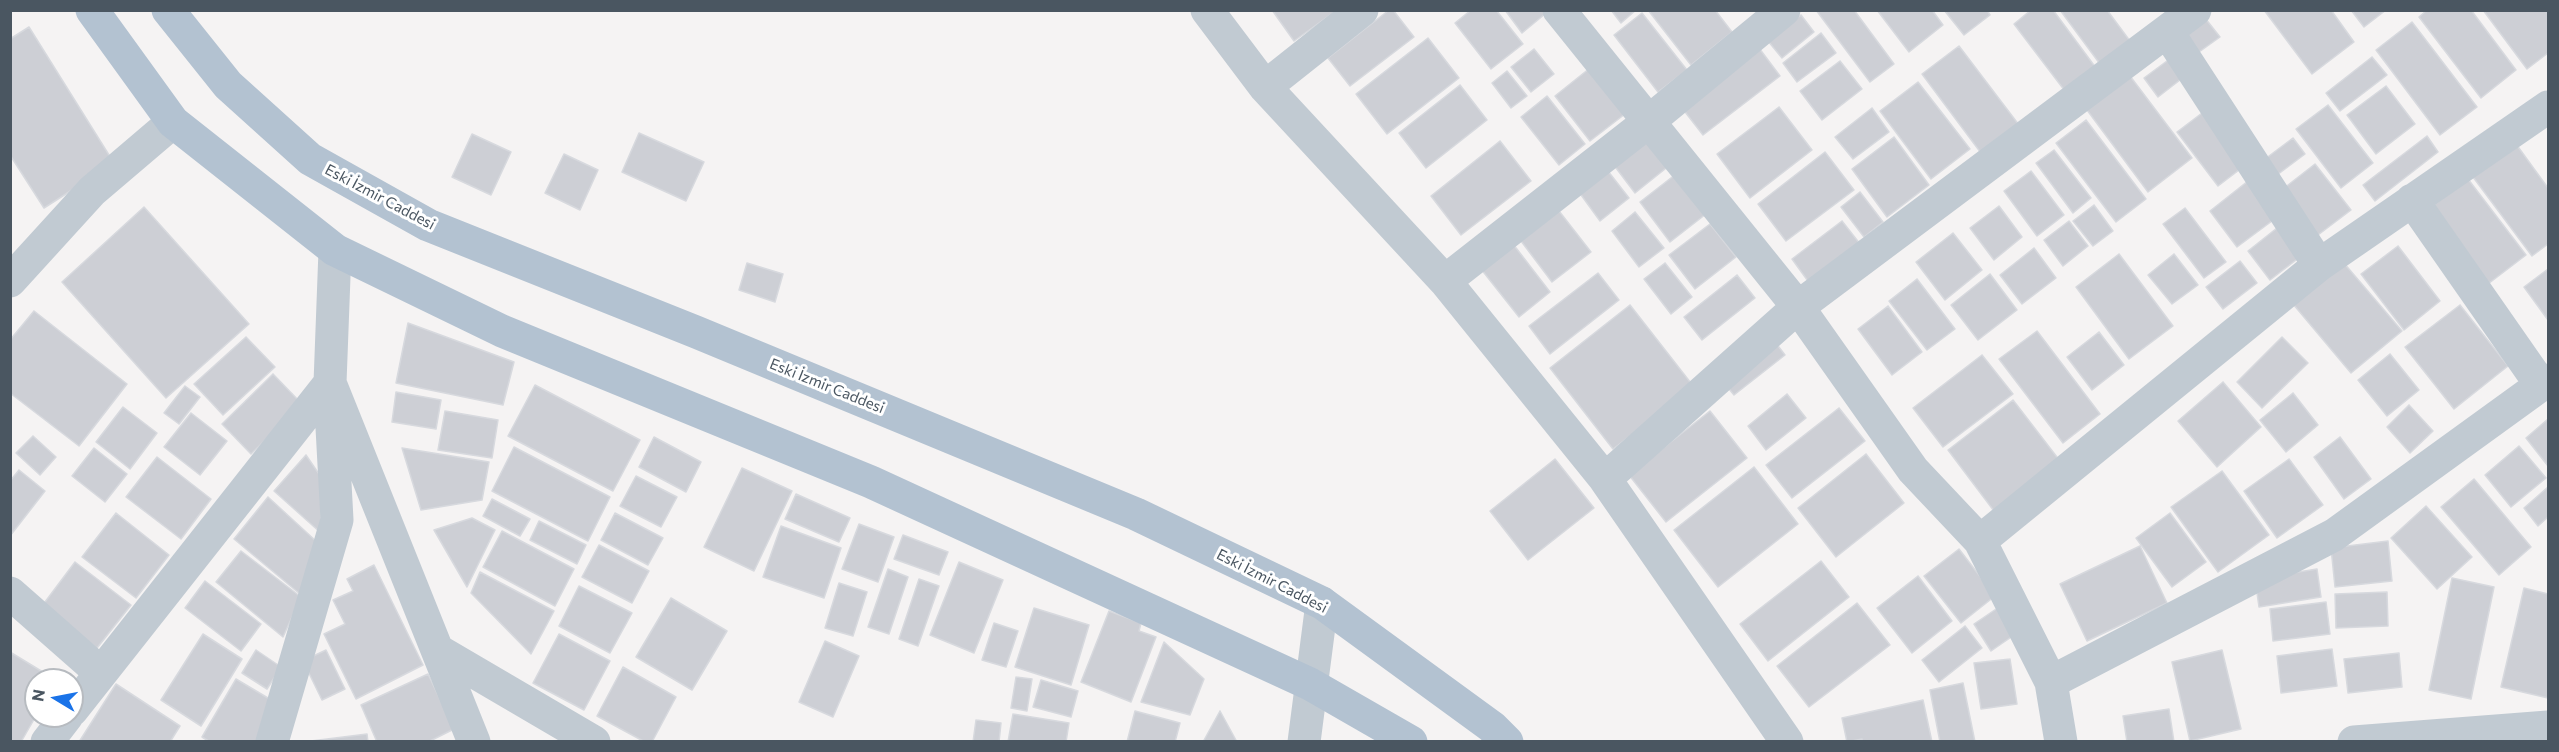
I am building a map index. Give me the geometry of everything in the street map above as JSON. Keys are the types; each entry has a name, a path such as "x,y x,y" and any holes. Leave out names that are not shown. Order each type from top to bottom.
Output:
{"main road":[{"path":"92,10 173,122 335,250 502,331 872,482 1310,684 1411,741"},
{"name":"Eski İzmir Caddesi","path":"168,10 228,85 310,159 428,225 696,332 1136,514 1322,603 1492,727 1507,741"}],"street":[{"path":"1207,10 1265,87 1445,280 1605,479 1787,741"},
{"path":"1265,87 1362,10"},
{"path":"1559,10 1798,307 1912,470 1980,541 2051,682 2061,741"},
{"path":"1445,280 1648,122 1784,10"},
{"path":"1605,479 1798,307 2194,10"},
{"path":"2167,31 2319,265"},
{"path":"1980,541 2319,265 2548,107"},
{"path":"10,281 92,191 173,122"},
{"path":"2051,682 2334,535 2545,382 2412,200"},
{"path":"272,741 337,520 330,383 335,250"},
{"path":"330,383 474,741"},
{"path":"84,695 330,383"},
{"path":"10,593 101,673"},
{"path":"1304,741 1322,603"},
{"path":"437,650 594,741"},
{"path":"2354,741 2548,727"},
{"path":"47,741 57,728"}],"building":[{"path":"1272,10 1337,10 1294,41"},
{"path":"1389,10 1393,10 1414,37 1350,86 1328,58"},
{"path":"1471,10 1496,10 1523,44 1491,69 1455,23"},
{"path":"1505,10 1543,10 1545,14 1522,33"},
{"path":"1611,10 1636,10 1621,23"},
{"path":"1648,10 1715,10 1732,32 1691,65"},
{"path":"1816,10 1854,10 1894,64 1870,82"},
{"path":"1877,10 1932,10 1943,25 1909,52"},
{"path":"1944,10 1987,10 1990,15 1964,35"},
{"path":"2031,10 2053,10 2096,68 2065,91 2014,24"},
{"path":"2060,10 2107,10 2130,41 2100,64"},
{"path":"2264,10 2331,10 2354,42 2312,74"},
{"path":"2351,10 2386,10 2364,27"},
{"path":"2427,10 2471,10 2516,70 2481,98 2419,17"},
{"path":"2483,10 2548,10 2548,53 2527,69"},
{"path":"1642,13 1687,70 1658,92 1614,35"},
{"path":"1801,15 1814,32 1782,58 1768,41"},
{"path":"2205,18 2220,37 2192,57 2178,39"},
{"path":"2412,22 2477,107 2440,135 2376,50"},
{"path":"29,27 114,163 44,208 10,155 10,39"},
{"path":"1821,33 1836,53 1797,82 1783,63"},
{"path":"1428,38 1459,78 1387,134 1356,94"},
{"path":"1753,40 1780,76 1703,135 1675,99"},
{"path":"1959,46 2019,125 1981,153 1922,74"},
{"path":"1534,49 1554,74 1531,92 1511,67"},
{"path":"2175,55 2189,73 2158,97 2144,78"},
{"path":"2372,57 2387,75 2340,111 2326,93"},
{"path":"1840,61 1862,89 1822,120 1800,91"},
{"path":"1590,68 1625,114 1590,141 1555,96"},
{"path":"1507,71 1527,96 1511,108 1492,83"},
{"path":"2130,76 2192,158 2148,192 2087,110"},
{"path":"1918,82 1970,149 1931,179 1880,111"},
{"path":"1460,85 1487,120 1426,168 1399,133"},
{"path":"2386,86 2415,124 2376,154 2347,115"},
{"path":"1547,96 1585,144 1559,165 1521,117"},
{"path":"2328,105 2373,163 2341,188 2296,129"},
{"path":"1779,107 1812,150 1750,198 1717,154"},
{"path":"1872,108 1889,132 1853,159 1835,137"},
{"path":"2206,110 2247,164 2218,186 2177,132"},
{"path":"2086,120 2146,199 2116,222 2056,143"},
{"path":"639,133 704,162 686,201 622,172"},
{"path":"472,134 511,152 491,195 452,177"},
{"path":"2427,136 2438,152 2375,201 2363,185"},
{"path":"1647,137 1670,165 1635,193 1613,164"},
{"path":"1894,137 1929,185 1887,217 1852,169"},
{"path":"2293,138 2305,154 2273,178 2261,162"},
{"path":"1500,141 1531,181 1461,235 1431,196"},
{"path":"2516,144 2548,188 2548,244 2532,256 2473,177"},
{"path":"2054,150 2091,198 2073,213 2036,163"},
{"path":"1825,152 1854,190 1786,241 1758,204"},
{"path":"564,154 598,170 580,210 545,193"},
{"path":"2315,164 2351,210 2314,238 2279,192"},
{"path":"1604,166 1629,198 1600,221 1576,188"},
{"path":"2031,171 2064,215 2037,236 2004,191"},
{"path":"1676,174 1706,214 1670,242 1640,202"},
{"path":"2468,179 2526,255 2484,287 2426,211"},
{"path":"2248,181 2276,218 2237,247 2210,211"},
{"path":"1860,192 1883,222 1864,237 1841,207"},
{"path":"2094,205 2113,231 2093,246 2073,221"},
{"path":"1999,206 2022,237 1994,260 1970,228"},
{"path":"144,207 249,324 166,398 62,282"},
{"path":"2185,208 2226,262 2204,278 2163,224"},
{"path":"1559,211 1591,252 1552,282 1521,241"},
{"path":"1635,212 1664,248 1639,267 1612,231"},
{"path":"1842,221 1864,249 1813,288 1792,259"},
{"path":"2069,221 2088,246 2063,266 2044,240"},
{"path":"1710,224 1736,257 1695,289 1669,255"},
{"path":"2277,228 2300,257 2270,280 2248,251"},
{"path":"1953,233 1982,270 1945,300 1916,262"},
{"path":"1513,244 1550,292 1519,317 1481,269"},
{"path":"2398,246 2440,301 2404,330 2361,274"},
{"path":"2034,248 2056,278 2022,304 2000,275"},
{"path":"2119,254 2173,326 2129,359 2076,287"},
{"path":"2174,254 2198,285 2172,304 2148,275"},
{"path":"2240,261 2257,283 2223,309 2206,287"},
{"path":"2343,262 2402,331 2351,373 2293,304"},
{"path":"747,263 783,274 775,302 739,290"},
{"path":"1665,263 1692,297 1671,314 1644,279"},
{"path":"2548,269 2548,320 2524,287"},
{"path":"1598,273 1619,300 1550,354 1529,326"},
{"path":"1990,274 2017,310 1978,340 1951,305"},
{"path":"1737,275 1755,298 1702,340 1684,317"},
{"path":"1917,279 1955,329 1927,350 1889,301"},
{"path":"1630,305 1694,387 1613,449 1550,368"},
{"path":"2460,305 2508,366 2454,409 2405,347"},
{"path":"1888,306 1922,352 1892,375 1858,329"},
{"path":"34,311 127,384 79,446 10,393 10,340"},
{"path":"408,323 514,362 503,405 396,383"},
{"path":"2037,331 2100,414 2063,443 1999,359"},
{"path":"2099,332 2124,365 2092,390 2067,357"},
{"path":"246,337 275,367 223,415 194,384"},
{"path":"2282,337 2308,363 2262,408 2237,382"},
{"path":"1772,338 1785,355 1734,395 1720,378"},
{"path":"2390,354 2419,390 2387,416 2358,380"},
{"path":"1982,355 2013,394 1943,447 1913,408"},
{"path":"273,374 302,404 251,454 222,424"},
{"path":"2223,382 2261,427 2217,467 2178,421"},
{"path":"535,385 640,440 613,491 508,436"},
{"path":"185,386 200,397 179,424 164,413"},
{"path":"396,392 441,400 436,429 392,422"},
{"path":"2293,393 2318,425 2286,452 2260,420"},
{"path":"1787,394 1806,418 1766,450 1748,426"},
{"path":"2013,400 2060,461 1994,511 1948,450"},
{"path":"2409,405 2433,431 2410,453 2387,427"},
{"path":"123,407 157,433 130,469 96,442"},
{"path":"1839,408 1865,441 1792,498 1766,465"},
{"path":"445,411 498,420 492,458 438,450"},
{"path":"1710,411 1747,458 1666,522 1629,475"},
{"path":"191,413 227,441 200,475 164,447"},
{"path":"2548,419 2548,466 2526,438"},
{"path":"33,436 56,457 40,475 16,453"},
{"path":"654,437 701,462 686,492 639,467"},
{"path":"2340,437 2371,479 2344,499 2314,457"},
{"path":"2519,446 2546,478 2511,507 2485,475"},
{"path":"514,447 610,497 588,541 492,491"},
{"path":"94,448 127,474 105,502 72,476"},
{"path":"402,448 489,462 482,500 421,510"},
{"path":"1866,454 1904,503 1836,557 1798,508"},
{"path":"306,455 321,477 321,533 274,491"},
{"path":"157,457 211,499 181,539 126,497"},
{"path":"1555,459 1594,508 1528,560 1490,511"},
{"path":"2289,459 2323,505 2277,538 2244,491"},
{"path":"1754,467 1798,524 1718,587 1674,530"},
{"path":"742,468 792,491 754,571 704,547"},
{"path":"19,470 45,491 10,536 10,481"},
{"path":"2222,471 2269,535 2218,572 2171,507"},
{"path":"636,476 677,497 661,527 620,506"},
{"path":"2474,479 2531,547 2499,575 2441,507"},
{"path":"2548,487 2548,517 2538,526 2524,508"},
{"path":"796,494 850,518 839,542 785,519"},
{"path":"268,497 317,542 300,594 234,539"},
{"path":"492,499 530,519 520,536 483,516"},
{"path":"2426,506 2472,557 2437,589 2391,538"},
{"path":"116,513 169,555 136,598 82,557"},
{"path":"615,513 663,538 648,565 601,540"},
{"path":"2170,513 2206,562 2172,587 2136,538"},
{"path":"472,518 495,530 467,587 434,530"},
{"path":"539,521 586,545 577,564 530,540"},
{"path":"859,524 894,537 878,582 842,569"},
{"path":"781,526 841,548 824,598 763,577"},
{"path":"502,531 574,569 555,606 483,567"},
{"path":"903,535 948,552 939,575 894,559"},
{"path":"2388,541 2392,581 2335,587 2331,548"},
{"path":"599,545 649,571 632,603 582,577"},
{"path":"2140,546 2167,603 2087,641 2060,584"},
{"path":"1959,549 1995,596 1961,623 1924,576"},
{"path":"241,551 301,597 283,637 216,582"},
{"path":"1821,561 1849,597 1768,661 1740,624"},
{"path":"75,562 131,605 97,648 42,606"},
{"path":"959,562 1003,580 974,653 930,635"},
{"path":"374,565 423,665 356,699 324,634 345,624 333,600 353,591 347,579"},
{"path":"888,569 908,577 889,634 868,627"},
{"path":"2317,569 2321,597 2259,607 2255,579"},
{"path":"480,572 554,611 531,654 471,593"},
{"path":"1918,576 1952,621 1912,653 1877,608"},
{"path":"2452,578 2494,587 2471,699 2429,690"},
{"path":"919,579 939,586 918,646 899,639"},
{"path":"205,581 261,624 241,651 185,608"},
{"path":"839,583 867,592 853,636 825,628"},
{"path":"579,586 632,613 610,653 559,626"},
{"path":"2524,588 2548,594 2548,698 2501,687"},
{"path":"2387,592 2388,626 2336,628 2335,594"},
{"path":"671,598 727,631 692,690 636,657"},
{"path":"2326,602 2330,634 2273,641 2270,609"},
{"path":"1857,603 1890,645 1809,707 1777,666"},
{"path":"2002,605 2020,631 1991,651 1974,624"},
{"path":"1034,608 1089,625 1071,685 1015,667"},
{"path":"1109,611 1141,623 1139,631 1156,637 1131,702 1081,682"},
{"path":"994,623 1018,631 1006,667 982,660"},
{"path":"1965,626 1982,648 1939,682 1922,660"},
{"path":"203,634 242,659 201,726 161,700"},
{"path":"559,634 610,661 584,710 533,683"},
{"path":"825,641 859,656 833,717 799,702"},
{"path":"1164,642 1204,679 1190,715 1141,702"},
{"path":"2332,649 2337,686 2281,693 2277,656"},
{"path":"256,650 281,667 267,689 242,673"},
{"path":"326,650 345,689 322,700 303,661"},
{"path":"2222,650 2241,729 2190,741 2172,662"},
{"path":"10,652 36,668 24,668 24,728 29,728 21,742 10,742"},
{"path":"2399,653 2402,687 2348,693 2344,659"},
{"path":"2010,659 2017,704 1981,709 1974,663"},
{"path":"623,667 676,697 652,742 645,742 597,716"},
{"path":"428,674 454,729 428,742 377,742 361,705"},
{"path":"1016,677 1032,679 1027,711 1011,708"},
{"path":"236,679 278,704 256,742 210,742 202,737"},
{"path":"1041,680 1078,691 1071,717 1033,707"},
{"path":"1963,683 1975,742 1940,742 1930,690"},
{"path":"116,684 180,726 170,742 79,742"},
{"path":"1923,700 1932,742 1862,742 1862,739 1847,742 1842,718"},
{"path":"2169,709 2174,742 2127,742 2123,716"},
{"path":"1135,711 1180,723 1175,742 1127,742"},
{"path":"1220,711 1237,742 1203,742"},
{"path":"1013,714 1069,723 1066,742 1008,742"},
{"path":"976,720 1001,723 999,742 973,742"},
{"path":"367,734 368,742 303,742"}]}
